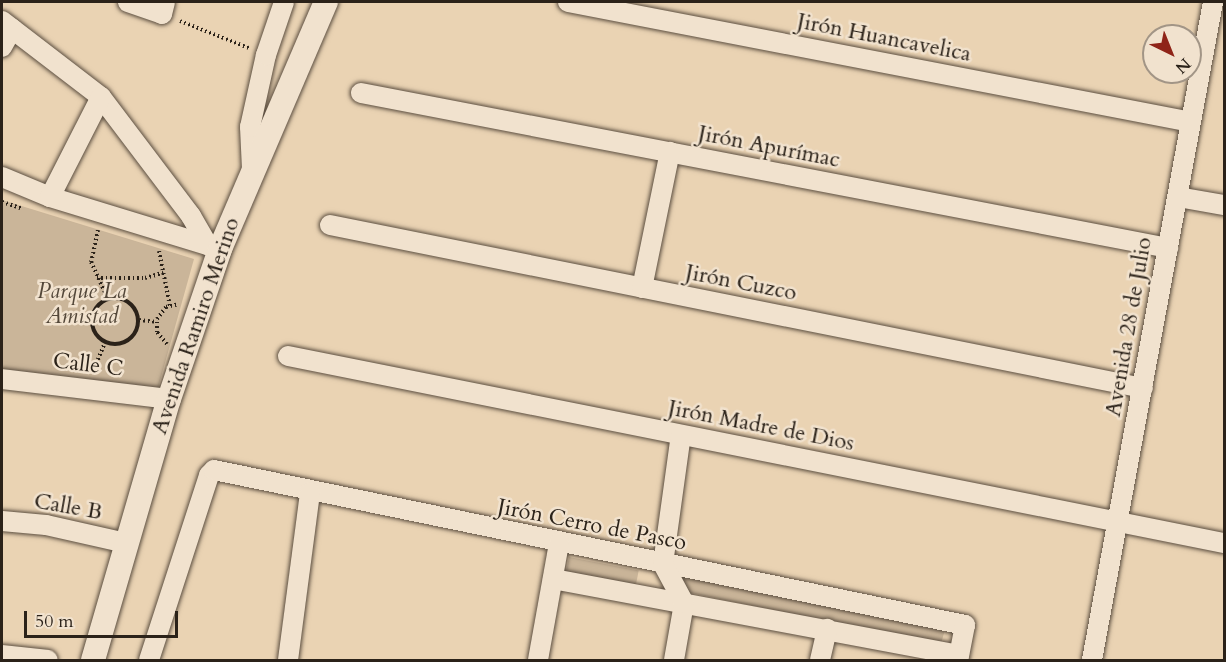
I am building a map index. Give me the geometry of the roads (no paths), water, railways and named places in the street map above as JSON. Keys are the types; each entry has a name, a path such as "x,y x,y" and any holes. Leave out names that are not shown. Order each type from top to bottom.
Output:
{"street":[{"path":"128,2 164,8"},
{"path":"252,169 250,127 266,55 284,2"},
{"name":"Avenida Ramiro Merino","path":"93,660 214,247 252,169 326,2"},
{"name":"Jirón Huancavelica","path":"568,2 1191,122"},
{"name":"Avenida 28 de Julio","path":"1092,660 1214,2"},
{"path":"2,47 7,25 101,97 214,247"},
{"name":"Jirón Apurímac","path":"361,93 1168,248"},
{"path":"50,197 101,97"},
{"path":"642,288 670,152"},
{"path":"2,177 50,197 100,223 214,247"},
{"path":"1178,197 1224,206"},
{"name":"Jirón Cuzco","path":"330,225 1143,388"},
{"name":"Jirón Madre de Dios","path":"288,356 1224,543"},
{"name":"Calle C","path":"2,379 169,399"},
{"path":"674,660 684,603 663,564 681,435"},
{"name":"Jirón Cerro de Pasco","path":"149,660 211,471 965,626 959,658"},
{"path":"288,660 310,492"},
{"name":"Calle B","path":"2,521 46,525 126,543"},
{"path":"538,660 559,543"},
{"path":"553,579 826,629 959,658"},
{"path":"820,660 826,629"},
{"path":"2,655 48,660"}],"park label":[{"name":"Parque La Amistad","path":"82,304"}]}
